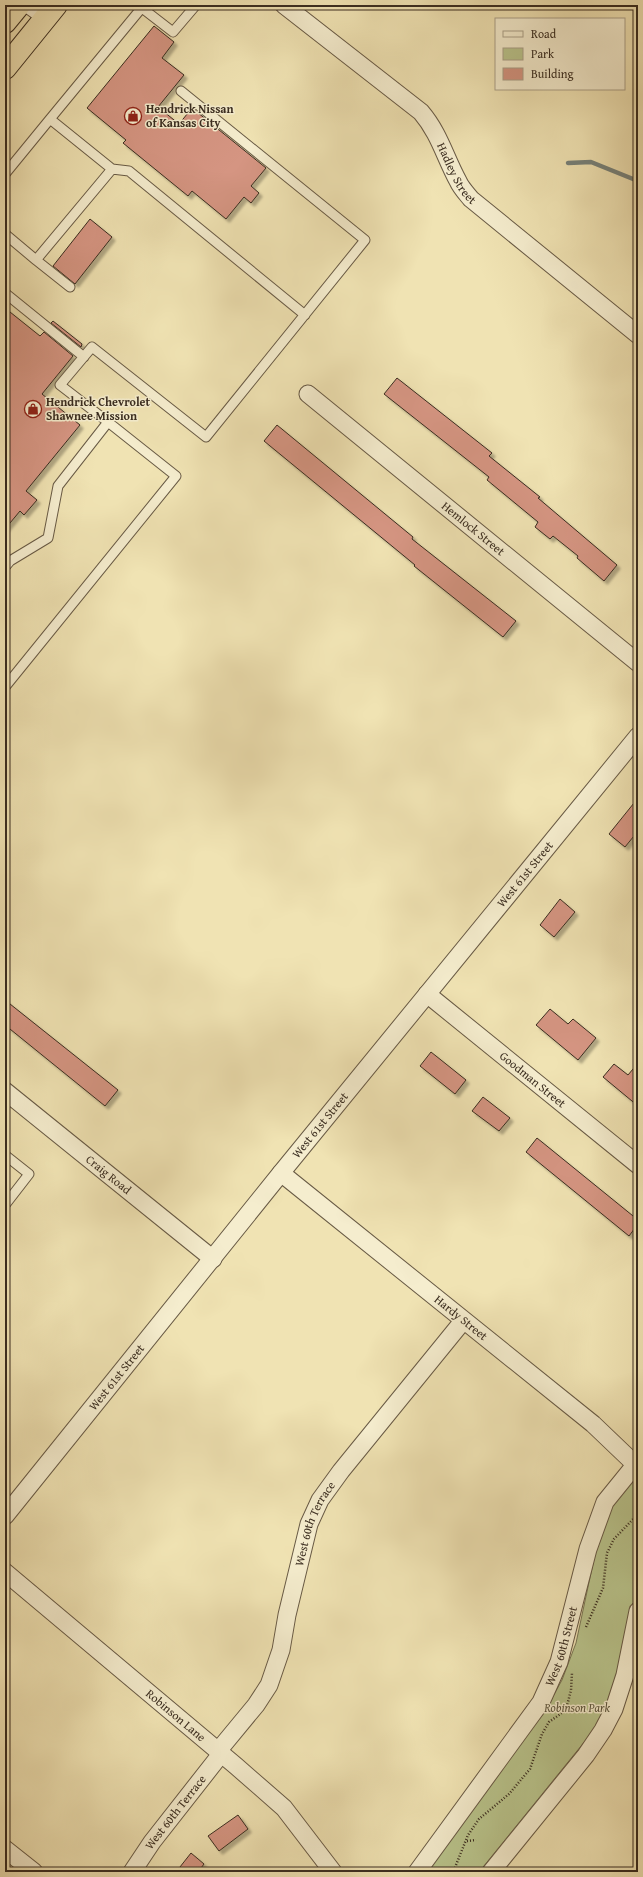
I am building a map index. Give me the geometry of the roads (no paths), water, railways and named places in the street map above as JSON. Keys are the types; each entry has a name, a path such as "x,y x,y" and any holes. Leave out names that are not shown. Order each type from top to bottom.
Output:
{"highway":[{"path":"5,22 19,5"},
{"path":"5,68 44,9"}],"street":[{"name":"Hadley Street","path":"284,5 421,112 441,141 458,182 471,199 638,335"},
{"name":"Hemlock Street","path":"308,394 638,663"},
{"name":"West 61st Street","path":"5,1516 281,1173 638,736"},
{"name":"Goodman Street","path":"428,994 638,1164"},
{"name":"Craig Road","path":"5,1091 213,1259"},
{"name":"Hardy Street","path":"281,1173 463,1321 593,1424 621,1449 636,1466"},
{"name":"West 60th Terrace","path":"132,1872 152,1842 256,1705 268,1685 281,1650 287,1615 309,1524 320,1500 341,1471 463,1321"},
{"name":"West 60th Street","path":"417,1872 541,1702 559,1662 588,1549 605,1502 636,1466"},
{"name":"Robinson Lane","path":"5,1572 284,1808 333,1872"},
{"path":"491,1872 586,1755 603,1730 614,1709 625,1675 638,1611"},
{"path":"5,1849 34,1872"}],"lane":[{"path":"5,174 143,6 173,32 196,5"},
{"path":"5,687 176,476 60,385 92,347 206,437 365,240 181,91"},
{"path":"50,119 112,168 129,171 305,314"},
{"path":"36,260 112,168"},
{"path":"5,234 70,287"},
{"path":"5,293 84,357"},
{"path":"5,567 10,561 48,538 58,486 108,422"},
{"path":"5,1155 29,1174 5,1205"}],"waterway":[{"path":"568,163 591,162 638,181"}],"place":[{"name":"Hendrick Nissan of Kansas City","path":"133,116"},
{"name":"Hendrick Chevrolet Shawnee Mission","path":"33,409"}],"park label":[{"name":"Robinson Park","path":"577,1708"}]}
